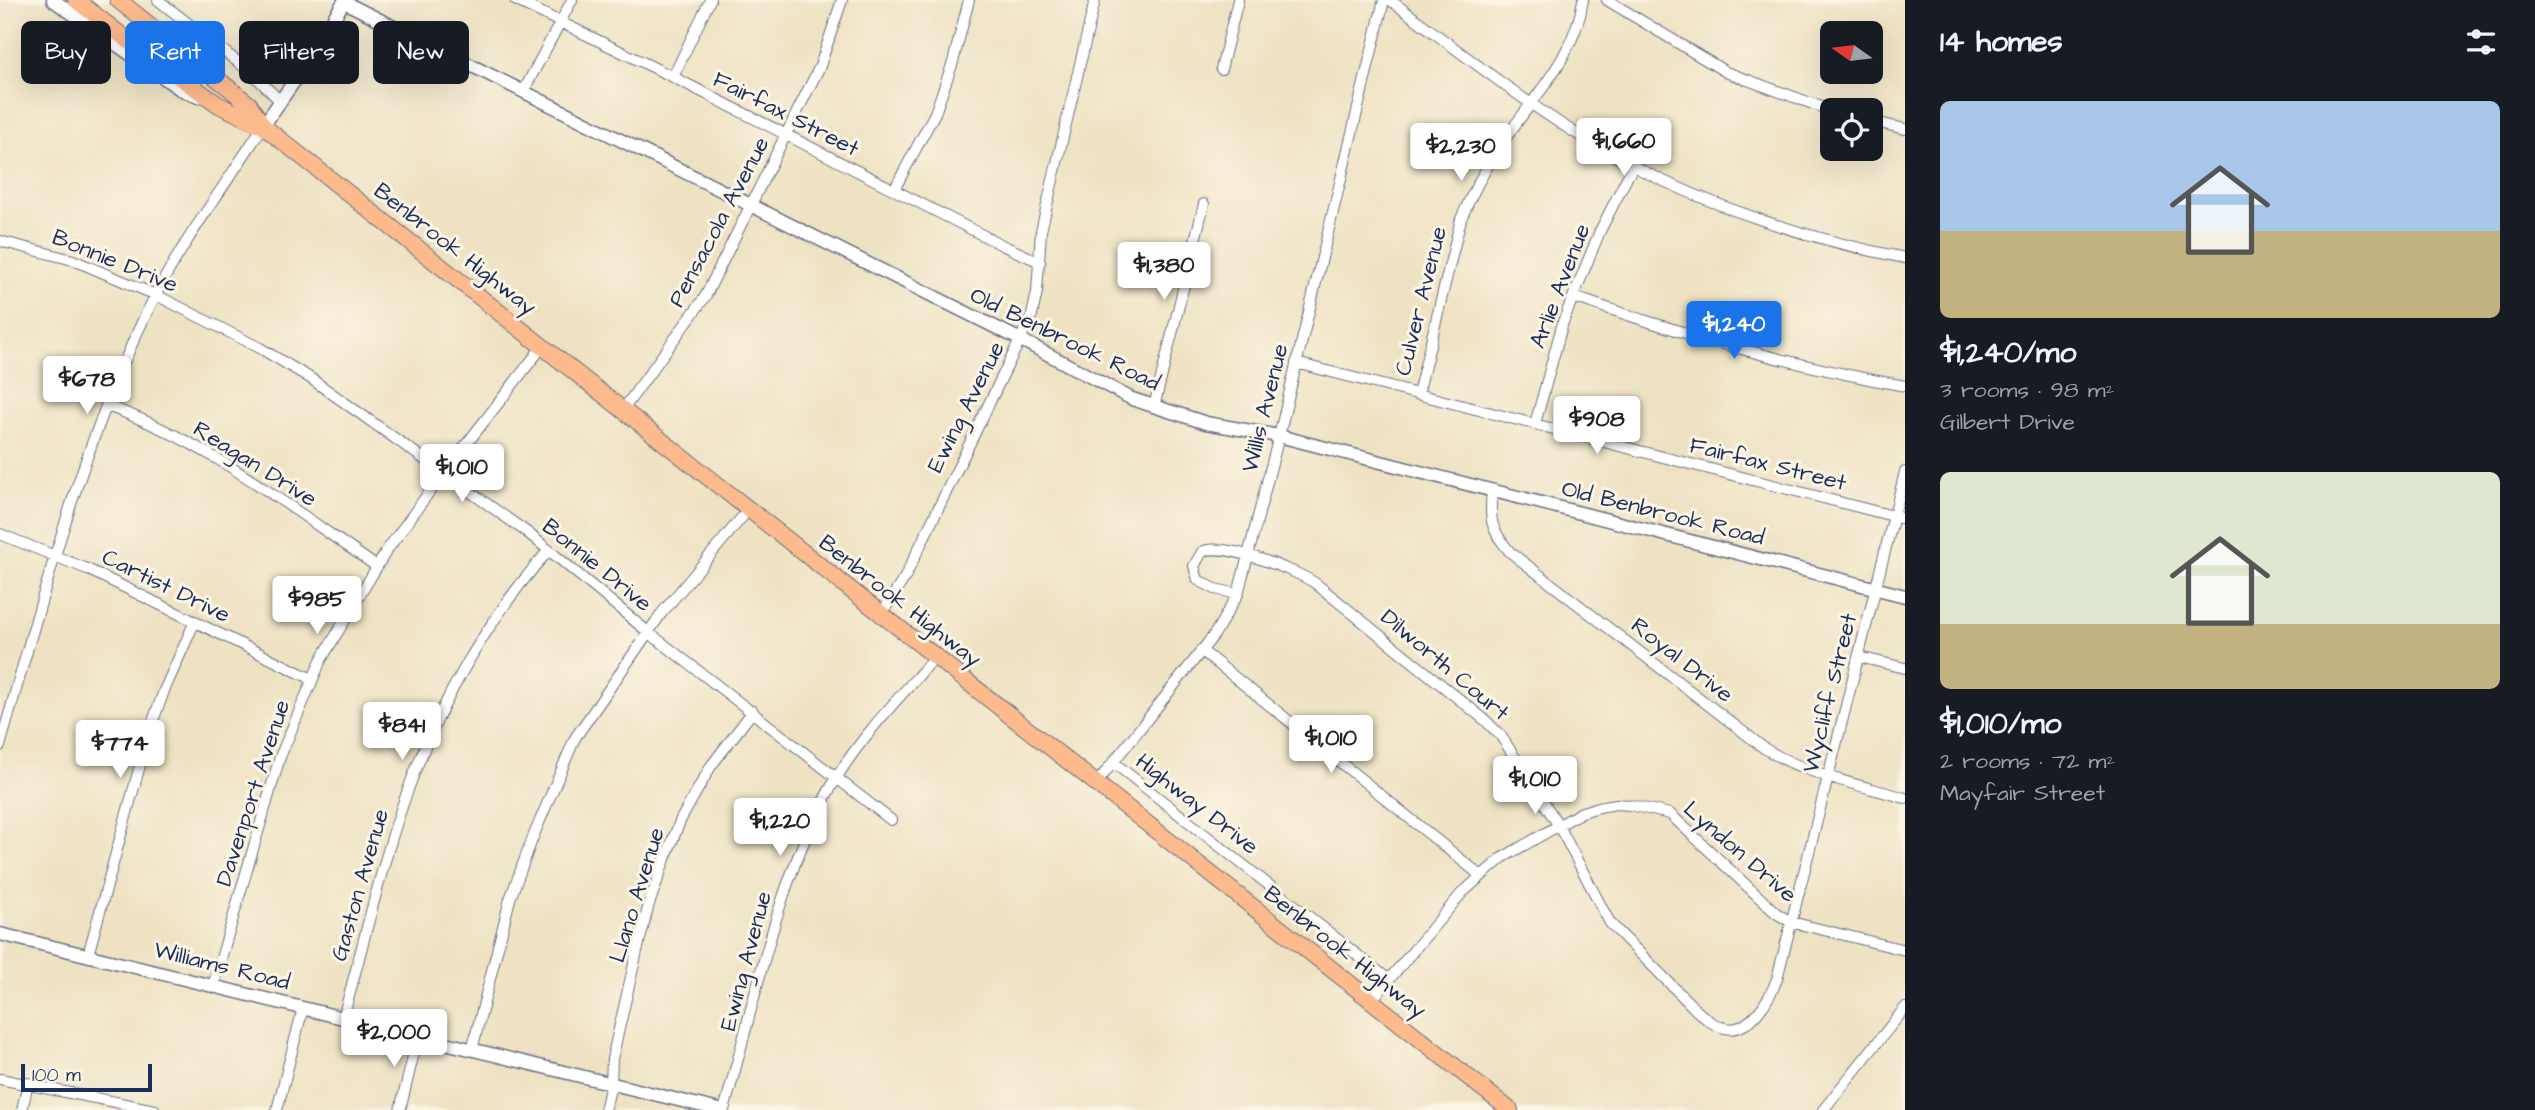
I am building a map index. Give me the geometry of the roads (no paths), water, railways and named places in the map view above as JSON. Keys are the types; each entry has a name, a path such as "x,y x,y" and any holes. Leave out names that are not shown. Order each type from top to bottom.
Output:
{"main road":[{"name":"Benbrook Highway","path":"76,0 219,105 263,126 1510,1110"},
{"name":"Benbrook Highway","path":"118,0 249,104 263,126"}],"street":[{"name":"Benbrook Highway","path":"53,0 180,89 219,105"},
{"path":"158,0 252,74 281,102"},
{"name":"Fairfax Street","path":"515,0 1040,262"},
{"path":"523,92 572,0"},
{"path":"673,77 710,0"},
{"name":"Pensacola Avenue","path":"622,411 705,298 820,66 842,0"},
{"path":"894,190 935,113 953,62 969,0"},
{"name":"Ewing Avenue","path":"881,615 905,577 1032,315 1040,262 1041,232 1095,0"},
{"path":"1221,69 1238,0"},
{"name":"Willis Avenue","path":"1096,784 1201,650 1238,593 1279,436 1384,0"},
{"path":"1390,0 1532,103 1633,166 1756,218 1812,236 1905,258"},
{"name":"Culver Avenue","path":"1418,394 1461,219 1471,196 1500,147 1572,41 1579,25 1583,0"},
{"path":"1608,0 1726,72 1820,107"},
{"path":"0,746 54,556 107,406 156,295 343,1"},
{"name":"Old Benbrook Road","path":"343,1 1021,340 1132,399 1206,423 1279,436 1905,596"},
{"path":"1883,124 1905,129"},
{"name":"Arlie Avenue","path":"1535,424 1559,334 1600,231 1633,166"},
{"path":"1154,407 1204,204"},
{"name":"Bonnie Drive","path":"0,241 73,260 156,295 260,348 310,378 549,550 648,632 891,820"},
{"path":"1574,297 1714,340 1905,386"},
{"name":"Davenport Avenue","path":"213,986 280,757 321,660 376,566 542,347"},
{"name":"Fairfax Street","path":"1296,363 1900,518"},
{"name":"Reagan Drive","path":"107,406 132,415 202,450 376,566"},
{"name":"Wycliff Street","path":"1791,922 1876,589 1900,518 1905,472"},
{"name":"Royal Drive","path":"1492,491 1492,526 1495,535 1510,552 1764,748 1828,778 1905,797"},
{"path":"472,1049 510,899 548,798 575,738 648,632 748,510"},
{"name":"Cartist Drive","path":"0,534 87,569 312,679"},
{"name":"Dilworth Court","path":"1238,593 1215,589 1198,580 1195,573 1196,559 1206,549 1281,565 1315,583 1485,720 1502,736 1559,826 1610,923 1713,1024 1724,1028 1743,1026 1765,1003 1777,979 1791,922"},
{"name":"Gaston Avenue","path":"342,1018 400,814 426,742 471,658 496,618 524,578 549,550"},
{"path":"88,955 150,729 195,621"},
{"path":"1201,650 1480,875"},
{"name":"Ewing Avenue","path":"722,1110 789,877 807,835 837,777 877,722 935,657"},
{"path":"1859,657 1905,668"},
{"name":"Llano Avenue","path":"605,1110 611,1084 612,1059 637,951 649,904 665,859 681,819 704,776 753,711"},
{"name":"Highway Drive","path":"1113,762 1389,980"},
{"name":"Lyndon Drive","path":"1371,1001 1480,875 1502,858 1582,812 1616,804 1648,807 1670,814 1776,913 1791,922 1905,950"},
{"name":"Williams Road","path":"0,933 722,1110"},
{"path":"277,1110 303,1008"},
{"path":"1823,1110 1905,1008"},
{"path":"400,1110 418,1036"},
{"path":"0,1079 152,1110"},
{"path":"22,1110 29,1083"}]}
